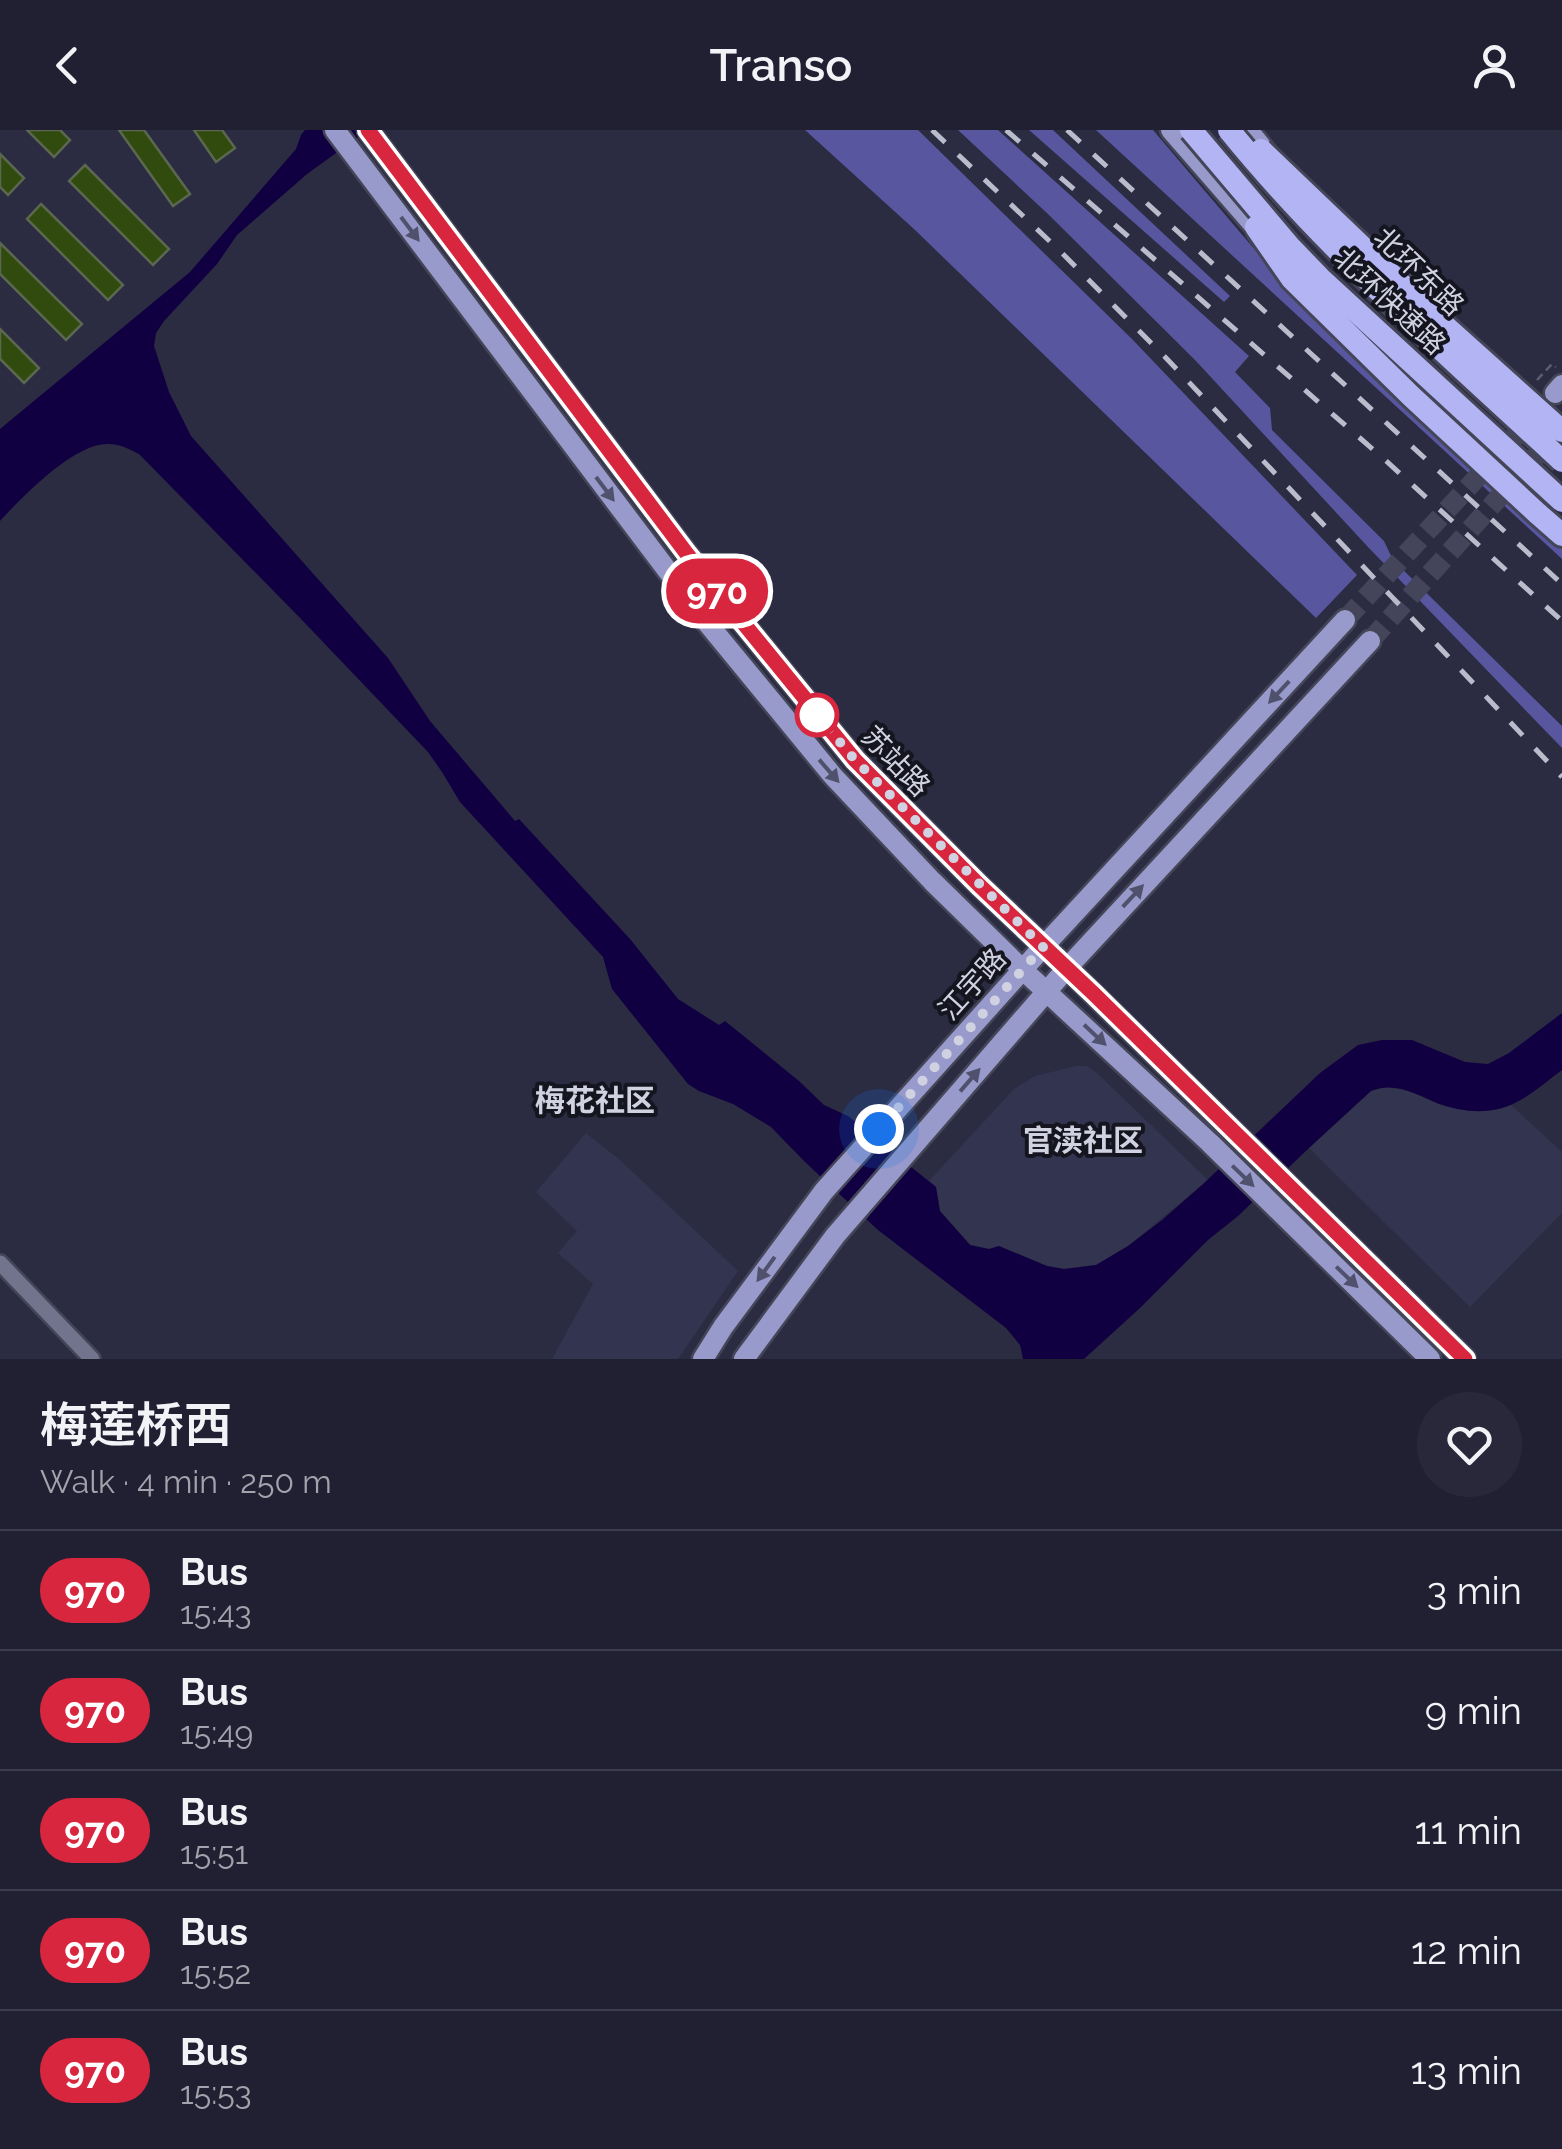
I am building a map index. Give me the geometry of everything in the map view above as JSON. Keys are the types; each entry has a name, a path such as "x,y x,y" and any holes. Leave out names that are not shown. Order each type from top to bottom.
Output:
{"highway":[{"name":"北环快速路","path":"1190,130 1320,278 1562,501"},
{"path":"1190,130 1292,279 1562,535"},
{"name":"北环快速路","path":"1229,130 1343,258 1562,460"},
{"path":"1240,130 1446,327 1562,431"}],"main road":[{"name":"苏站路","path":"335,130 704,619 846,790 1023,970 1210,1144 1430,1359"},
{"name":"苏站路","path":"368,130 687,554 855,760 1465,1359"},
{"path":"1171,130 1310,288 1562,522"},
{"name":"北环东路","path":"1248,130 1283,173 1353,245 1454,344 1562,440"},
{"name":"江宇路","path":"702,1359 824,1191 1345,620"},
{"path":"744,1359 811,1266 1047,990 1370,640"}],"street":[{"path":"0,1263 92,1359"}],"path":[{"path":"1539,378 1552,364"}],"shaded area":[{"path":"305,130 368,130 307,174 237,235 217,264 156,333 154,346 169,392 191,436 388,658 430,721 515,821 519,819 630,939 678,999 719,1025 725,1021 824,1105 848,1116 936,1187 940,1211 970,1245 989,1249 999,1246 1064,1269 1096,1265 1162,1220 1320,1073 1358,1045 1412,1040 1465,1062 1488,1064 1562,1013 1562,1070 1518,1102 1486,1111 1447,1106 1398,1088 1371,1091 1084,1359 1023,1359 1020,1345 1006,1328 878,1230 771,1127 688,1084 612,989 603,957 460,802 428,752 139,454 109,444 81,452 50,473 0,521 0,429 190,272 296,149"},
{"path":"805,130 918,130 1132,339 1357,575 1316,618 915,230"},
{"path":"958,130 998,130 1249,356 1235,372 1270,408 1272,430 1384,541 1393,560 1562,726 1562,748 1196,361"},
{"path":"1029,130 1053,130 1230,296 1224,302"},
{"path":"1096,130 1153,130 1273,271 1562,544 1562,559"},
{"path":"1087,1066 1098,1074 1208,1180 1128,1246 1096,1265 1064,1269 999,1246 989,1249 971,1245 940,1211 936,1187 929,1181 1014,1089 1035,1076"},
{"path":"1387,1087 1469,1111 1511,1105 1562,1152 1562,1213 1470,1307 1309,1148 1371,1091"},
{"path":"586,1133 738,1271 678,1359 552,1359 593,1284 558,1253 577,1231 536,1192"}],"building":[{"path":"27,130 60,130 70,140 54,157"},
{"path":"119,130 144,130 190,194 173,206"},
{"path":"194,130 222,130 235,148 216,162"},
{"path":"0,154 24,178 8,195 0,187"},
{"path":"85,165 169,249 153,265 69,181"},
{"path":"41,204 123,285 108,300 27,219"},
{"path":"0,243 82,324 66,340 0,274"},
{"path":"0,329 39,368 24,383 0,359"}],"tunnel":[{"path":"1345,620 1534,416"},
{"path":"1370,641 1556,434"}],"railway":[{"path":"932,130 1167,359 1562,777"},
{"path":"1006,130 1384,459 1562,621"},
{"path":"1067,130 1562,584"}],"bus line":[{"name":"970","path":"368,130 687,554 855,760 1465,1359"}],"district":[{"name":"梅花社区","path":"595,1101"},
{"name":"官渎社区","path":"1083,1141"}],"route":[{"path":"817,715 855,760 1043,947 879,1129"}]}
